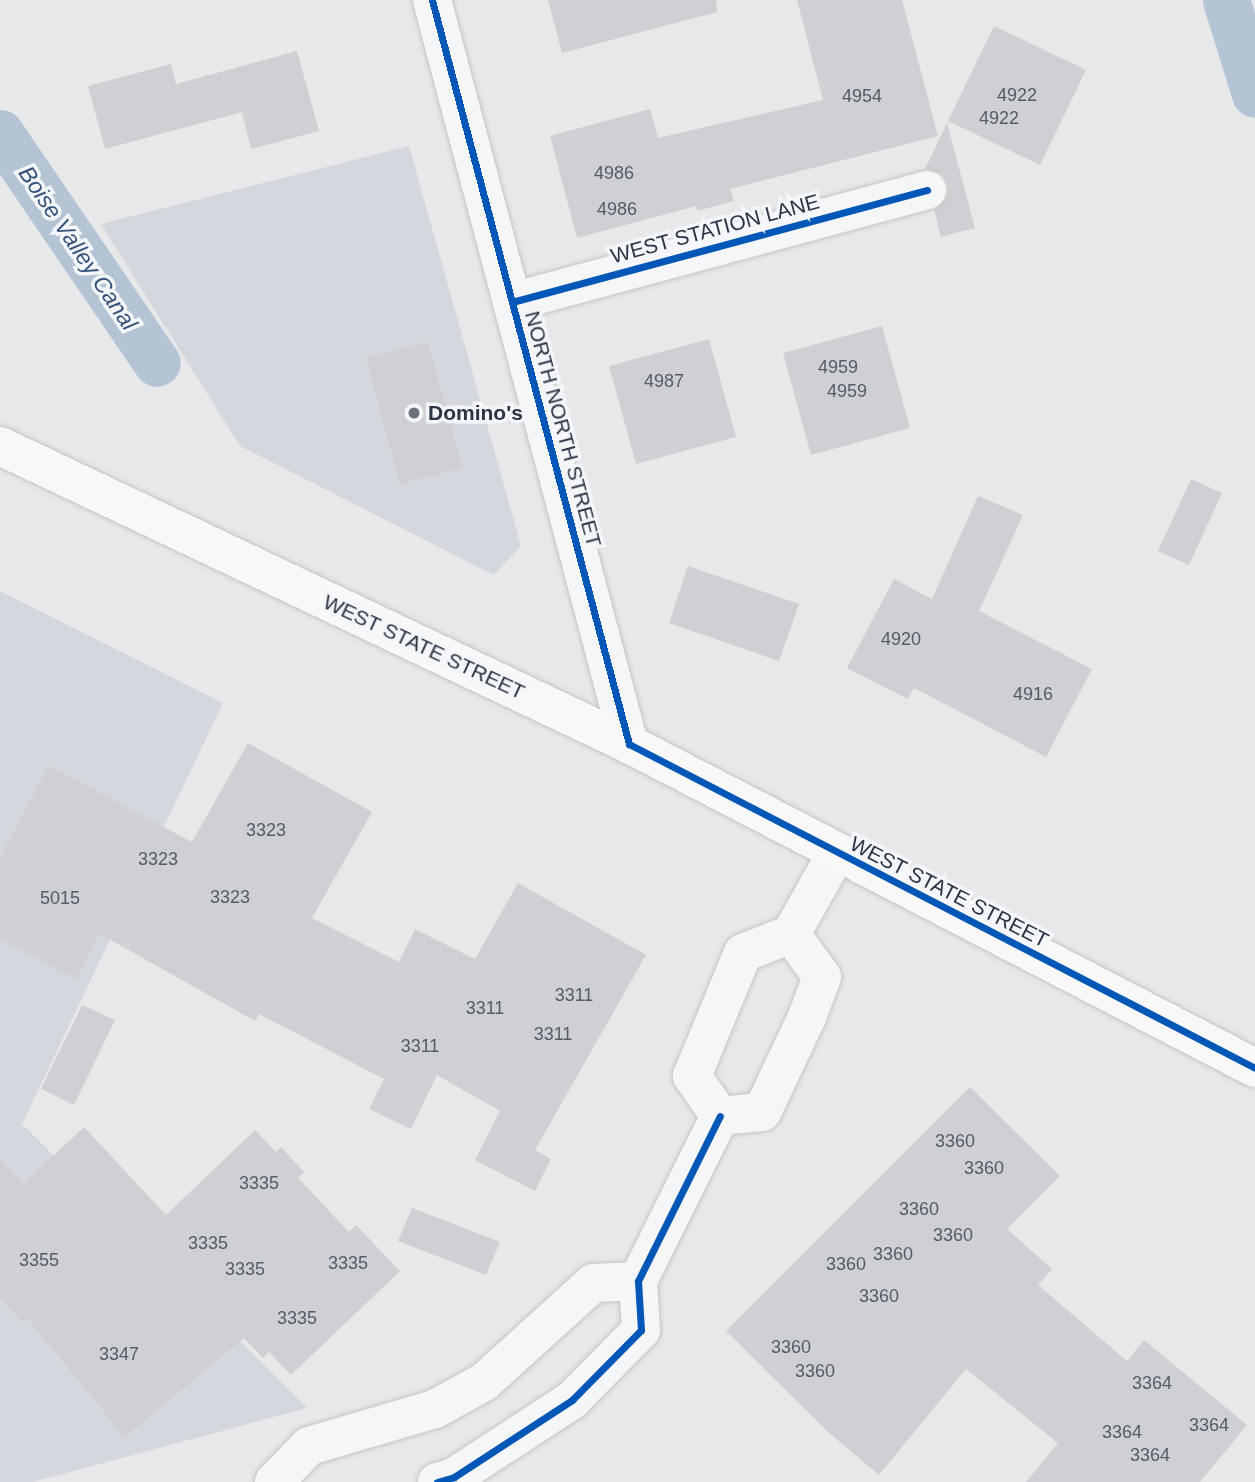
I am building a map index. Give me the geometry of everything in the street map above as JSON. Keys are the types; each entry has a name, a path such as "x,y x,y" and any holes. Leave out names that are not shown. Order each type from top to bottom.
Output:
{"main road":[{"name":"WEST STATE STREET","path":"0,446 629,744 836,854 1255,1068"}],"street":[{"name":"NORTH NORTH STREET","path":"432,0 629,744"},
{"name":"WEST STATION LANE","path":"512,302 927,190"},
{"path":"720,1116 692,1076 743,953 791,934 836,854"},
{"path":"720,1116 762,1111 811,1007 822,977 791,934"},
{"path":"438,1482 454,1478 572,1401 641,1330 638,1281 720,1116"},
{"path":"274,1482 309,1446 435,1409 484,1382 593,1283 638,1281"}],"shaded area":[{"path":"409,146 521,546 494,575 240,446 101,224"},
{"path":"0,591 223,703 22,1124 307,1408 33,1482 0,1482"}],"building":[{"path":"548,0 716,0 717,12 562,53"},
{"path":"797,0 902,0 938,136 730,189 734,201 697,211 696,206 577,238 550,136 650,109 658,138 823,100"},
{"path":"994,26 1086,70 1040,165 948,121"},
{"path":"297,51 319,131 251,149 242,112 105,149 88,86 171,64 176,84"},
{"path":"947,123 975,228 941,237 934,210 948,196 948,185 942,174 925,169"},
{"path":"882,326 910,428 811,455 783,353"},
{"path":"709,339 736,437 636,464 609,366"},
{"name":"Domino's","path":"428,342 462,468 400,484 366,358"},
{"path":"1191,479 1222,493 1189,565 1158,551"},
{"path":"978,496 1023,515 979,611 1092,669 1046,757 914,688 908,699 847,668 894,579 932,599"},
{"path":"688,566 799,604 779,661 669,623"},
{"path":"248,743 372,812 312,918 399,962 415,929 475,959 518,883 646,955 535,1150 551,1159 535,1191 475,1160 500,1111 437,1075 411,1129 369,1109 384,1079 259,1014 255,1021 100,934 76,979 0,939 0,857 49,766 192,842"},
{"path":"82,1005 115,1020 74,1105 41,1089"},
{"path":"970,1087 1060,1176 1007,1229 1052,1269 1038,1285 1127,1361 1144,1340 1247,1425 1200,1482 1026,1482 1058,1443 966,1369 879,1475 827,1431 726,1331"},
{"path":"84,1127 166,1215 255,1130 276,1152 281,1147 304,1172 298,1178 349,1232 356,1225 400,1271 291,1375 269,1352 263,1358 244,1338 125,1437 27,1318 22,1322 0,1298 0,1159 23,1184"},
{"path":"412,1208 500,1242 486,1275 398,1241"}],"waterway":[{"path":"1226,0 1255,94"},
{"name":"Boise Valley Canal","path":"0,133 157,363"}],"cycle path":[{"path":"432,0 629,744 1255,1068"},
{"path":"512,302 927,190"},
{"path":"437,1482 454,1477 572,1400 641,1330 638,1281 720,1116"}],"place":[{"name":"Domino's","path":"414,413"}]}
